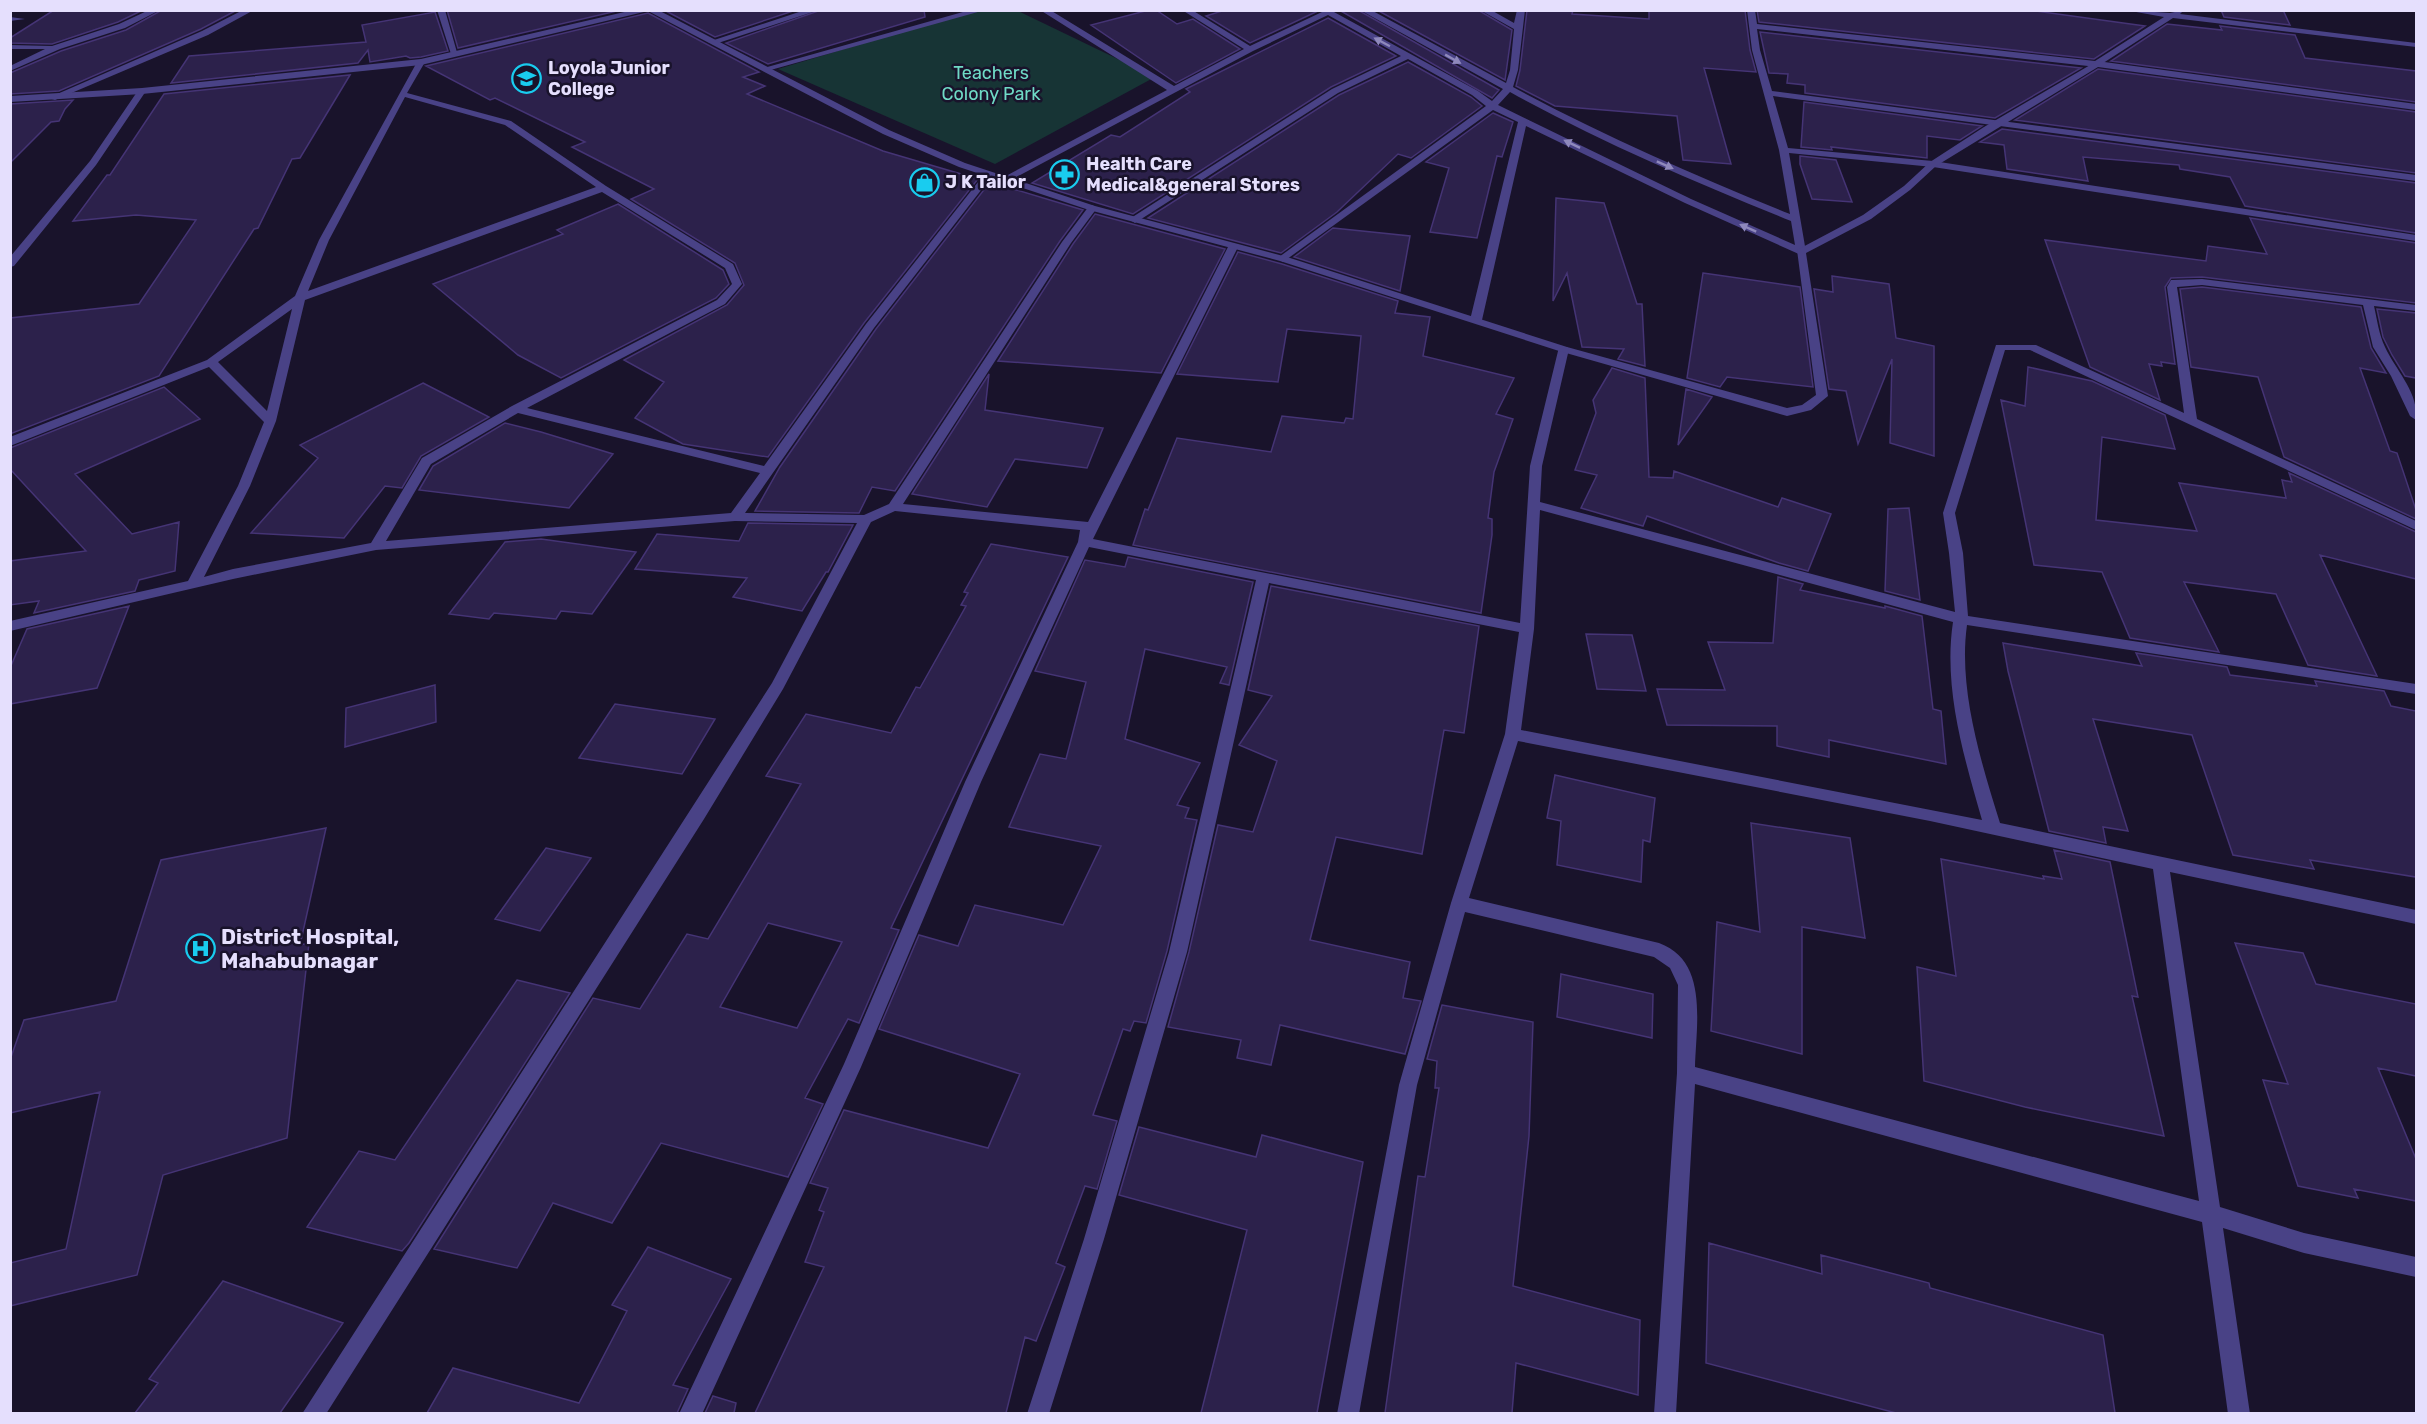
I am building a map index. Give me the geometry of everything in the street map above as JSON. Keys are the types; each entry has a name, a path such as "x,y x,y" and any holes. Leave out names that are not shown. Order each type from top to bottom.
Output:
{"street":[{"path":"10,69 57,47 122,26 156,10"},
{"path":"52,98 205,33 250,10"},
{"path":"441,10 455,54"},
{"path":"10,99 142,91 421,62 645,10"},
{"path":"651,10 886,132 962,165 1092,208 1283,259 1563,349 1787,412 1804,410 1815,404 1822,396 1784,150 1756,50 1751,10"},
{"path":"711,42 815,10"},
{"path":"764,69 981,10"},
{"path":"1044,10 1172,89"},
{"path":"1186,10 1250,49"},
{"path":"1364,10 1508,90 1644,155 1796,220"},
{"path":"1484,10 1516,27"},
{"path":"1283,259 1492,105 1508,90 1513,76 1516,27 1521,10"},
{"path":"2129,10 2176,13 2416,45"},
{"path":"1007,179 1172,89 1328,11 1475,93 1492,105 1801,252"},
{"path":"1801,252 1868,216 1907,188 1933,164 2176,13"},
{"path":"10,19 21,19"},
{"path":"1753,26 2097,64 2416,107"},
{"path":"10,48 57,47"},
{"path":"1135,220 1335,91 1408,56"},
{"path":"193,585 244,486 270,421 300,298 324,240 421,62"},
{"path":"10,264 93,163 142,91"},
{"path":"1768,93 2416,178"},
{"path":"376,546 426,461 516,409 721,302 737,284 729,266 603,188 508,123 402,94"},
{"path":"1476,320 1523,120"},
{"path":"1784,150 1933,164 2416,238"},
{"path":"1642,178 1644,155"},
{"path":"735,518 870,326 989,174"},
{"path":"10,442 211,362 300,298 603,188"},
{"path":"894,507 1067,242 1092,208"},
{"path":"690,1413 852,1067 973,782 1085,542 1233,247"},
{"path":"2191,420 2172,287 2175,282 2202,282 2416,308"},
{"path":"2367,301 2379,347 2397,376 2416,416"},
{"path":"1993,828 1976,770 1958,679 1957,644 1962,609 1949,513 2000,347 2032,347 2416,526"},
{"path":"1348,1413 1408,1085 1459,903 1514,734 1527,629 1536,466 1563,349"},
{"path":"211,362 270,421"},
{"path":"516,409 767,471"},
{"path":"1533,504 1960,619 2276,670 2416,689"},
{"path":"10,626 233,574 376,546 735,518 866,519 894,507 1087,526 1085,542"},
{"path":"313,1413 710,795 778,685 866,519"},
{"path":"1085,542 1263,579 1527,629"},
{"path":"1038,1413 1094,1239 1178,952 1263,579"},
{"path":"1514,734 1993,828 2416,917"},
{"path":"2161,864 2239,1413"},
{"path":"1459,903 1659,951 1676,963 1687,985 1686,1073 1665,1413"},
{"path":"1686,1073 2210,1214 2304,1243 2416,1267"}],"green space":[{"name":"Teachers Colony Park","path":"1016,10 1155,77 995,164 778,69 971,11"}],"building":[{"path":"54,10 143,10 118,22 52,44 10,43 10,38"},
{"path":"162,10 237,10 201,29 59,91 10,94 10,73 61,51 126,30"},
{"path":"447,10 621,10 458,48"},
{"path":"664,10 796,10 715,37"},
{"path":"821,10 924,10 925,17 768,64 726,43"},
{"path":"1156,10 1177,24 1193,19 1240,49 1176,83 1091,25"},
{"path":"1225,10 1318,11 1250,43 1206,16"},
{"path":"1339,10 1358,10 1499,90 1492,98"},
{"path":"1377,10 1478,10 1512,30 1505,80"},
{"path":"1527,10 1573,10 1572,14 1649,19 1649,10 1745,10 1750,50 1756,72 1704,68 1731,164 1683,160 1677,116 1555,106 1516,86"},
{"path":"1757,10 2029,10 2145,26 2094,59 1759,22"},
{"path":"2221,10 2283,10 2290,25 2224,17"},
{"path":"435,12 448,51 421,57 406,56 370,62 368,50 358,63 171,83 189,56 366,42 362,25"},
{"path":"648,13 759,72 743,77 765,86 747,94 883,151 978,179 864,323 768,457 683,444 635,418 664,382 624,360 727,305 744,285 735,263 631,199 654,189 572,147 585,142 495,98 490,100 426,66"},
{"path":"1328,18 1396,56 1331,87 1133,214 1032,183 1111,135 1120,137 1190,92 1186,89"},
{"path":"2167,24 2222,30 2220,26 2295,35 2305,58 2416,71 2416,102 2111,61"},
{"path":"1760,32 2081,68 1995,118 1805,93 1805,85 1787,83 1788,74 1769,73"},
{"path":"1408,62 1471,97 1482,106 1411,158 1398,154 1337,212 1281,253 1148,218 1339,95"},
{"path":"2098,69 2416,112 2416,173 2015,120"},
{"path":"350,75 300,158 292,159 258,228 254,229 159,376 10,434 10,318 139,304 196,220 136,215 73,221 107,175 110,175 164,94"},
{"path":"73,100 59,121 51,122 10,163 10,104"},
{"path":"1804,102 1982,126 1960,140 1927,136 1927,158 1831,147 1832,150 1801,147"},
{"path":"1493,113 1513,122 1502,157 1497,156 1477,238 1430,232 1449,168 1426,162"},
{"path":"2002,129 2416,183 2416,233 2245,206 2230,177 2180,169 2179,165 2083,157 2088,181 2007,169 2004,145 1980,142"},
{"path":"1800,156 1836,160 1852,202 1812,199 1800,164"},
{"path":"990,182 1083,210 1060,241 895,491 872,487 859,513 755,511 780,467 876,329"},
{"path":"1556,198 1604,203 1637,304 1642,304 1645,366 1618,359 1624,349 1582,347 1567,273 1553,301"},
{"path":"618,204 723,270 729,284 716,298 561,378 518,355 433,284 563,234 557,230"},
{"path":"1095,214 1225,249 1161,373 998,361 1073,244"},
{"path":"2250,218 2416,243 2416,303 2202,277 2171,278 2165,287 2175,364 2161,362 2162,366 2149,364 2160,400 2090,367 2045,240 2206,261 2208,246 2267,254"},
{"path":"1333,228 1410,236 1400,291 1294,257"},
{"path":"1238,252 1398,301 1395,313 1430,317 1423,356 1514,378 1496,414 1513,419 1494,472 1488,518 1492,519 1492,535 1481,613 1133,545 1145,509 1148,510 1177,438 1271,452 1282,416 1344,423 1346,418 1353,419 1361,336 1287,329 1278,382 1177,374"},
{"path":"1703,273 1800,287 1813,387 1727,377 1720,387 1687,378"},
{"path":"1832,276 1889,284 1896,338 1934,346 1934,456 1890,443 1892,359 1858,444 1846,391 1829,389 1814,289 1833,292"},
{"path":"2202,287 2361,307 2371,348 2386,373 2360,368 2390,451 2397,453 2416,510 2416,519 2284,457 2258,377 2191,367 2180,289"},
{"path":"2377,309 2416,313 2416,378 2405,376 2392,355 2383,337"},
{"path":"2028,367 2092,381 2165,415 2175,449 2102,437 2096,520 2197,531 2179,483 2286,498 2282,480 2292,482 2289,473 2416,532 2416,579 2320,555 2377,676 2308,665 2276,594 2184,582 2219,652 2130,638 2102,572 2034,565 2001,400 2025,406"},
{"path":"1612,368 1645,378 1649,477 1673,478 1674,471 1778,507 1782,498 1831,514 1808,571 1779,563 1647,516 1643,526 1581,508 1597,475 1575,470 1596,413 1593,400"},
{"path":"989,374 985,410 1103,428 1087,468 1015,459 987,507 912,494"},
{"path":"423,383 489,417 421,456 402,488 385,486 344,538 251,533 318,458 300,445"},
{"path":"164,387 200,419 75,474 132,534 179,522 175,571 139,580 135,591 34,613 39,601 10,605 10,561 86,551 10,469 10,448"},
{"path":"1686,389 1712,397 1678,445"},
{"path":"505,423 613,454 569,508 419,490 433,466"},
{"path":"1909,508 1920,600 1885,591 1888,509"},
{"path":"748,523 853,525 828,572 802,611 733,597 747,578 635,569 657,534 739,541"},
{"path":"541,539 636,552 592,614 561,611 556,619 494,613 489,619 449,614 505,542"},
{"path":"991,544 1068,557 891,928 899,930 859,1023 848,1019 805,1098 823,1104 788,1177 661,1143 612,1223 553,1203 517,1268 434,1249 593,998 640,1009 687,934 708,939 801,784 766,776 806,714 891,733 916,687 920,688 966,606 961,605 968,593 964,592","holes":["768,923 842,942 797,1028 720,1007"]},
{"path":"1128,557 1253,582 1229,685 1220,683 1227,667 1145,649 1125,739 1200,763 1177,805 1189,808 1185,818 1197,820 1167,951 1146,1023 1134,1021 1130,1031 1123,1029 1093,1115 1117,1121 1097,1189 1085,1186 1056,1263 1065,1267 1036,1341 1025,1337 1006,1413 755,1413 824,1267 805,1262 824,1212 819,1210 828,1188 810,1183 844,1110 988,1148 1020,1074 879,1029 919,935 958,946 975,905 1063,925 1101,846 1009,827 1040,754 1066,759 1086,682 1035,671 1085,560 1125,567"},
{"path":"1778,577 1803,584 1800,590 1885,608 1885,606 1922,616 1933,709 1941,711 1946,764 1829,740 1829,757 1777,746 1777,726 1667,725 1657,689 1725,690 1708,642 1773,643"},
{"path":"1271,586 1479,626 1464,733 1444,730 1422,854 1336,837 1310,940 1410,962 1403,998 1421,1001 1405,1054 1280,1025 1271,1065 1237,1058 1241,1040 1168,1027 1189,952 1218,825 1253,832 1277,761 1239,745 1272,696 1248,690"},
{"path":"129,606 97,688 10,704 10,668 27,629"},
{"path":"1586,634 1632,635 1646,691 1597,689"},
{"path":"2003,643 2142,666 2136,653 2227,667 2230,675 2317,686 2315,681 2384,691 2391,706 2416,711 2416,877 2310,860 2314,869 2233,855 2192,735 2093,719 2128,831 2103,827 2106,843 2049,831"},
{"path":"435,685 436,722 345,747 346,708"},
{"path":"615,704 715,719 682,774 579,758"},
{"path":"1555,775 1655,798 1650,842 1643,840 1641,882 1557,865 1561,821 1547,818"},
{"path":"1751,823 1850,838 1865,938 1802,927 1802,1054 1711,1031 1717,922 1760,932"},
{"path":"326,828 300,945 309,943 287,1138 163,1175 137,1275 10,1306 10,1263 66,1249 100,1092 10,1113 10,1060 24,1020 116,1001 161,860"},
{"path":"546,848 591,858 540,931 495,919"},
{"path":"2054,850 2110,862 2138,997 2132,996 2164,1136 2025,1107 1924,1081 1917,967 1956,976 1941,859 2044,879 2043,876 2062,879"},
{"path":"2235,943 2303,953 2316,984 2416,1004 2416,1076 2378,1068 2416,1159 2416,1201 2354,1189 2358,1198 2298,1186 2263,1080 2288,1084"},
{"path":"1561,974 1653,994 1652,1038 1557,1017"},
{"path":"517,980 570,993 409,1243 402,1251 307,1227 359,1151 395,1160"},
{"path":"1442,1005 1533,1022 1529,1136 1513,1286 1640,1320 1638,1395 1516,1363 1512,1413 1385,1413 1418,1176 1425,1177 1439,1088 1435,1088 1437,1061 1427,1059"},
{"path":"1139,1127 1256,1157 1262,1135 1363,1162 1317,1413 1201,1413 1247,1230 1119,1195"},
{"path":"1709,1243 1822,1274 1821,1255 1929,1283 1930,1288 2103,1335 2115,1413 1896,1413 1706,1363"},
{"path":"648,1247 731,1279 673,1385 688,1389 677,1413 427,1413 453,1368 579,1403 627,1311 612,1305"},
{"path":"223,1281 343,1323 280,1413 135,1413 158,1383 149,1379"},
{"path":"713,1396 736,1403 734,1413 705,1413"}],"place":[{"name":"Loyola Junior College","path":"527,78"},
{"name":"Health Care Medical&general Stores","path":"1065,174"},
{"name":"J K Tailor","path":"924,182"},
{"name":"District Hospital, Mahabubnagar","path":"200,949"}]}
